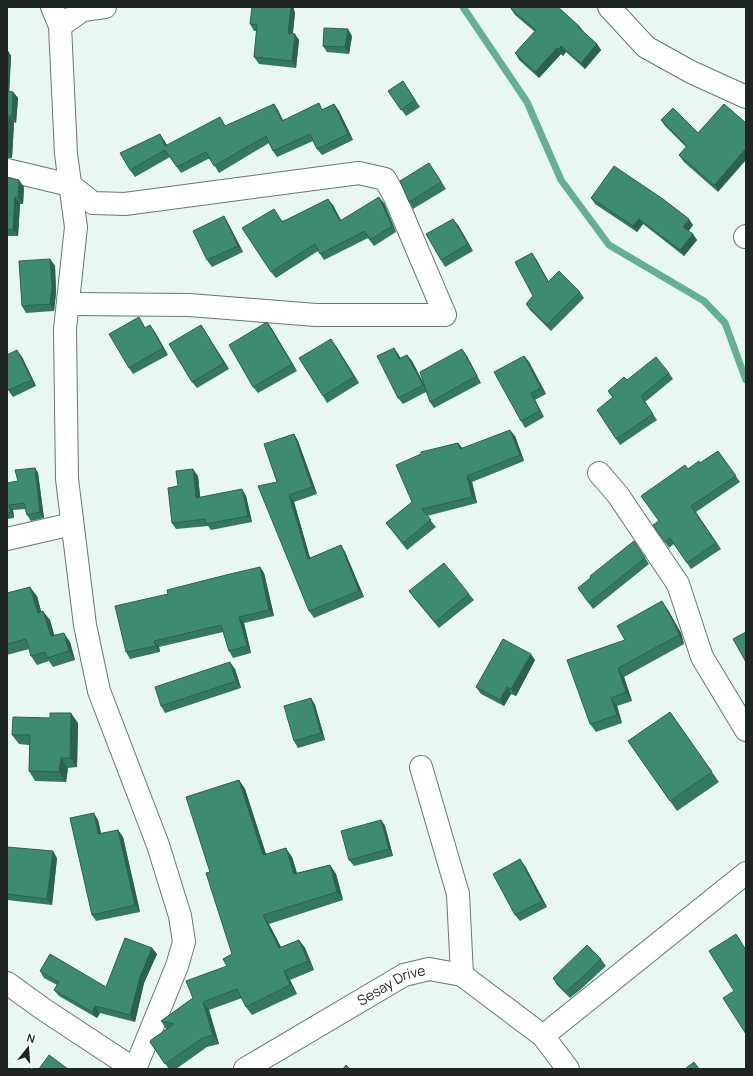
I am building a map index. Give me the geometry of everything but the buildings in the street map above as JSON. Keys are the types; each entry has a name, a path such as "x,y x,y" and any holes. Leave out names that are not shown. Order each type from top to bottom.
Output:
{"street":[{"path":"7,983 43,1009 134,1069 177,966 184,942 180,916 158,845 99,691 85,625 67,479 65,329 76,227 66,154 56,16 105,7"},
{"path":"609,7 646,46 691,72 746,96"},
{"path":"7,170 70,185 93,203 125,204 359,173 385,179 394,195 445,316 316,315 189,306 68,304"},
{"path":"599,473 618,495 678,584 702,657 746,730"},
{"path":"7,539 72,524"},
{"path":"421,767 458,894 462,974"},
{"path":"542,1036 746,872"},
{"name":"Sesay Drive","path":"245,1069 404,975 429,969 462,974 542,1036 568,1069"}],"waterway":[{"path":"463,7 527,102 561,180 609,245 704,301 725,323 746,380"}]}
